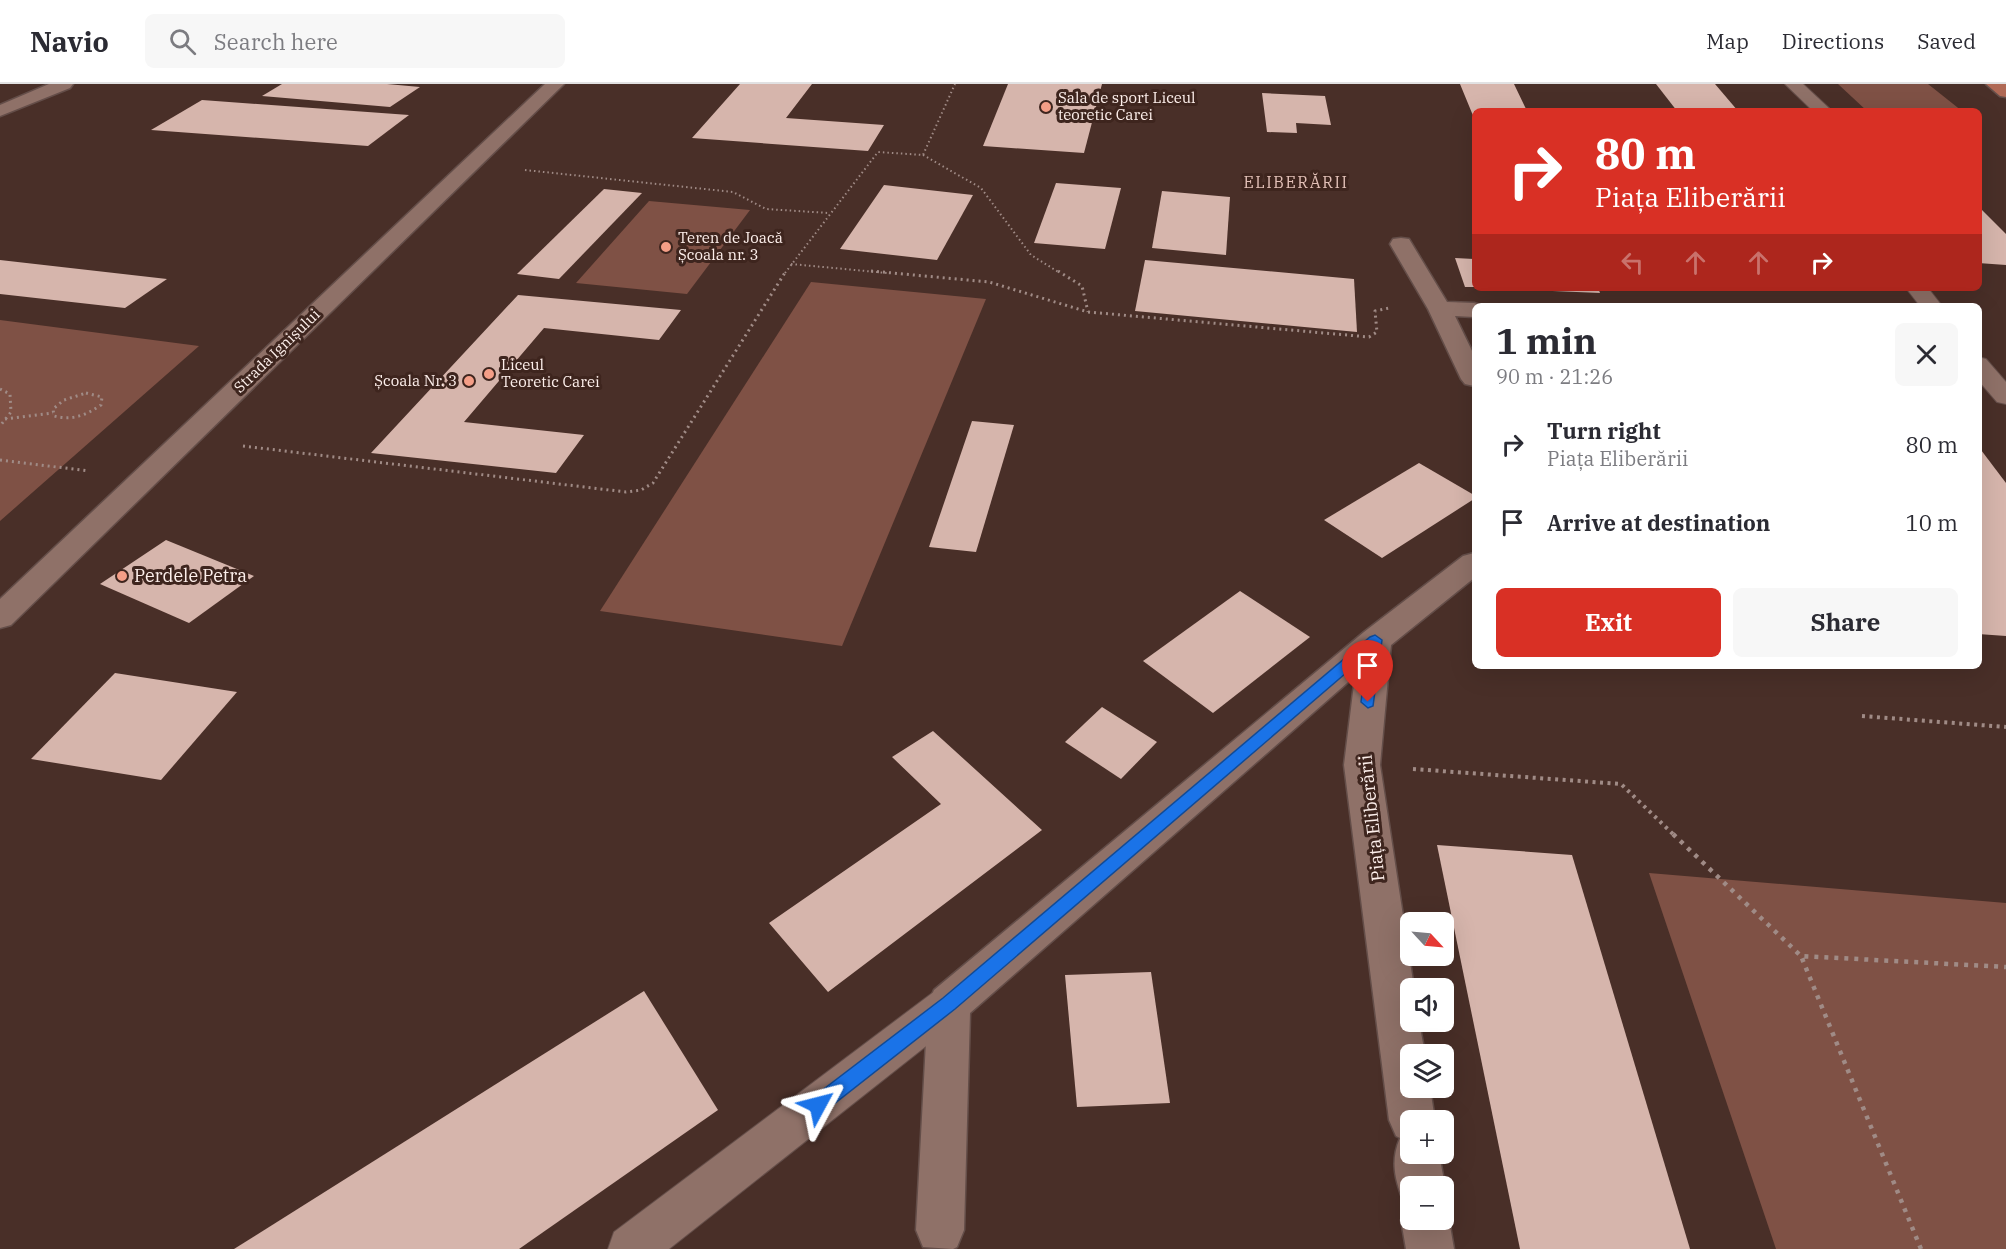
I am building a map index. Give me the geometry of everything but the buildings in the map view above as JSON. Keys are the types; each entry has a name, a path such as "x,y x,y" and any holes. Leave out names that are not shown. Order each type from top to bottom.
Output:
{"main road":[{"path":"1995,84 2006,92"}],"street":[{"path":"0,111 64,84"},
{"name":"Strada Ignișului","path":"0,617 555,84"},
{"path":"1401,244 1440,309 1472,375"},
{"path":"1440,309 1472,310"},
{"path":"940,1230 949,1004 1375,640 1472,565"},
{"name":"Piața Eliberării","path":"1375,640 1362,765 1411,1110"},
{"path":"1427,1230 1430,1249"}],"lane":[{"path":"1793,84 1820,108"},
{"path":"1919,291 1929,303"},
{"path":"1982,369 2006,397"},
{"path":"631,1249 949,1004"}],"path":[{"path":"923,155 955,84"},
{"path":"186,438 626,492 641,490 653,483 790,264 878,152 923,155 981,188 1031,255 1082,286 1088,312"},
{"path":"472,164 733,192 766,209 830,213"},
{"path":"790,264 989,282 1088,312 1369,337 1377,332 1376,311 1385,308 1440,309"},
{"path":"0,389 10,394 11,412 0,426"},
{"path":"5,419 53,413 59,418 81,416 101,405 102,398 93,393 78,395 56,405 53,413"},
{"path":"0,460 145,478"},
{"path":"1862,716 2006,727"},
{"path":"1362,765 1621,784 1801,956 1921,1249"},
{"path":"1801,956 2006,968"}],"shaded area":[{"path":"1838,84 1928,84 1958,108 1864,108"},
{"name":"Teren de Joacă Școala nr. 3","path":"649,201 750,210 687,294 576,283"},
{"path":"811,282 986,299 842,646 600,611"},
{"path":"0,320 199,346 0,521"},
{"path":"1649,873 2006,903 2006,1249 1776,1249"}],"place":[{"name":"Sala de sport Liceul teoretic Carei","path":"1046,107"},
{"name":"Teren de Joacă Școala nr. 3","path":"666,247"},
{"name":"Liceul Teoretic Carei","path":"489,374"},
{"name":"Școala Nr. 3","path":"469,381"},
{"name":"Perdele Petra","path":"122,576"}],"district":[{"name":"ELIBERĂRII","path":"1296,182"}],"route":[{"path":"818,1105 949,1004 1375,640 1368,702"}]}
